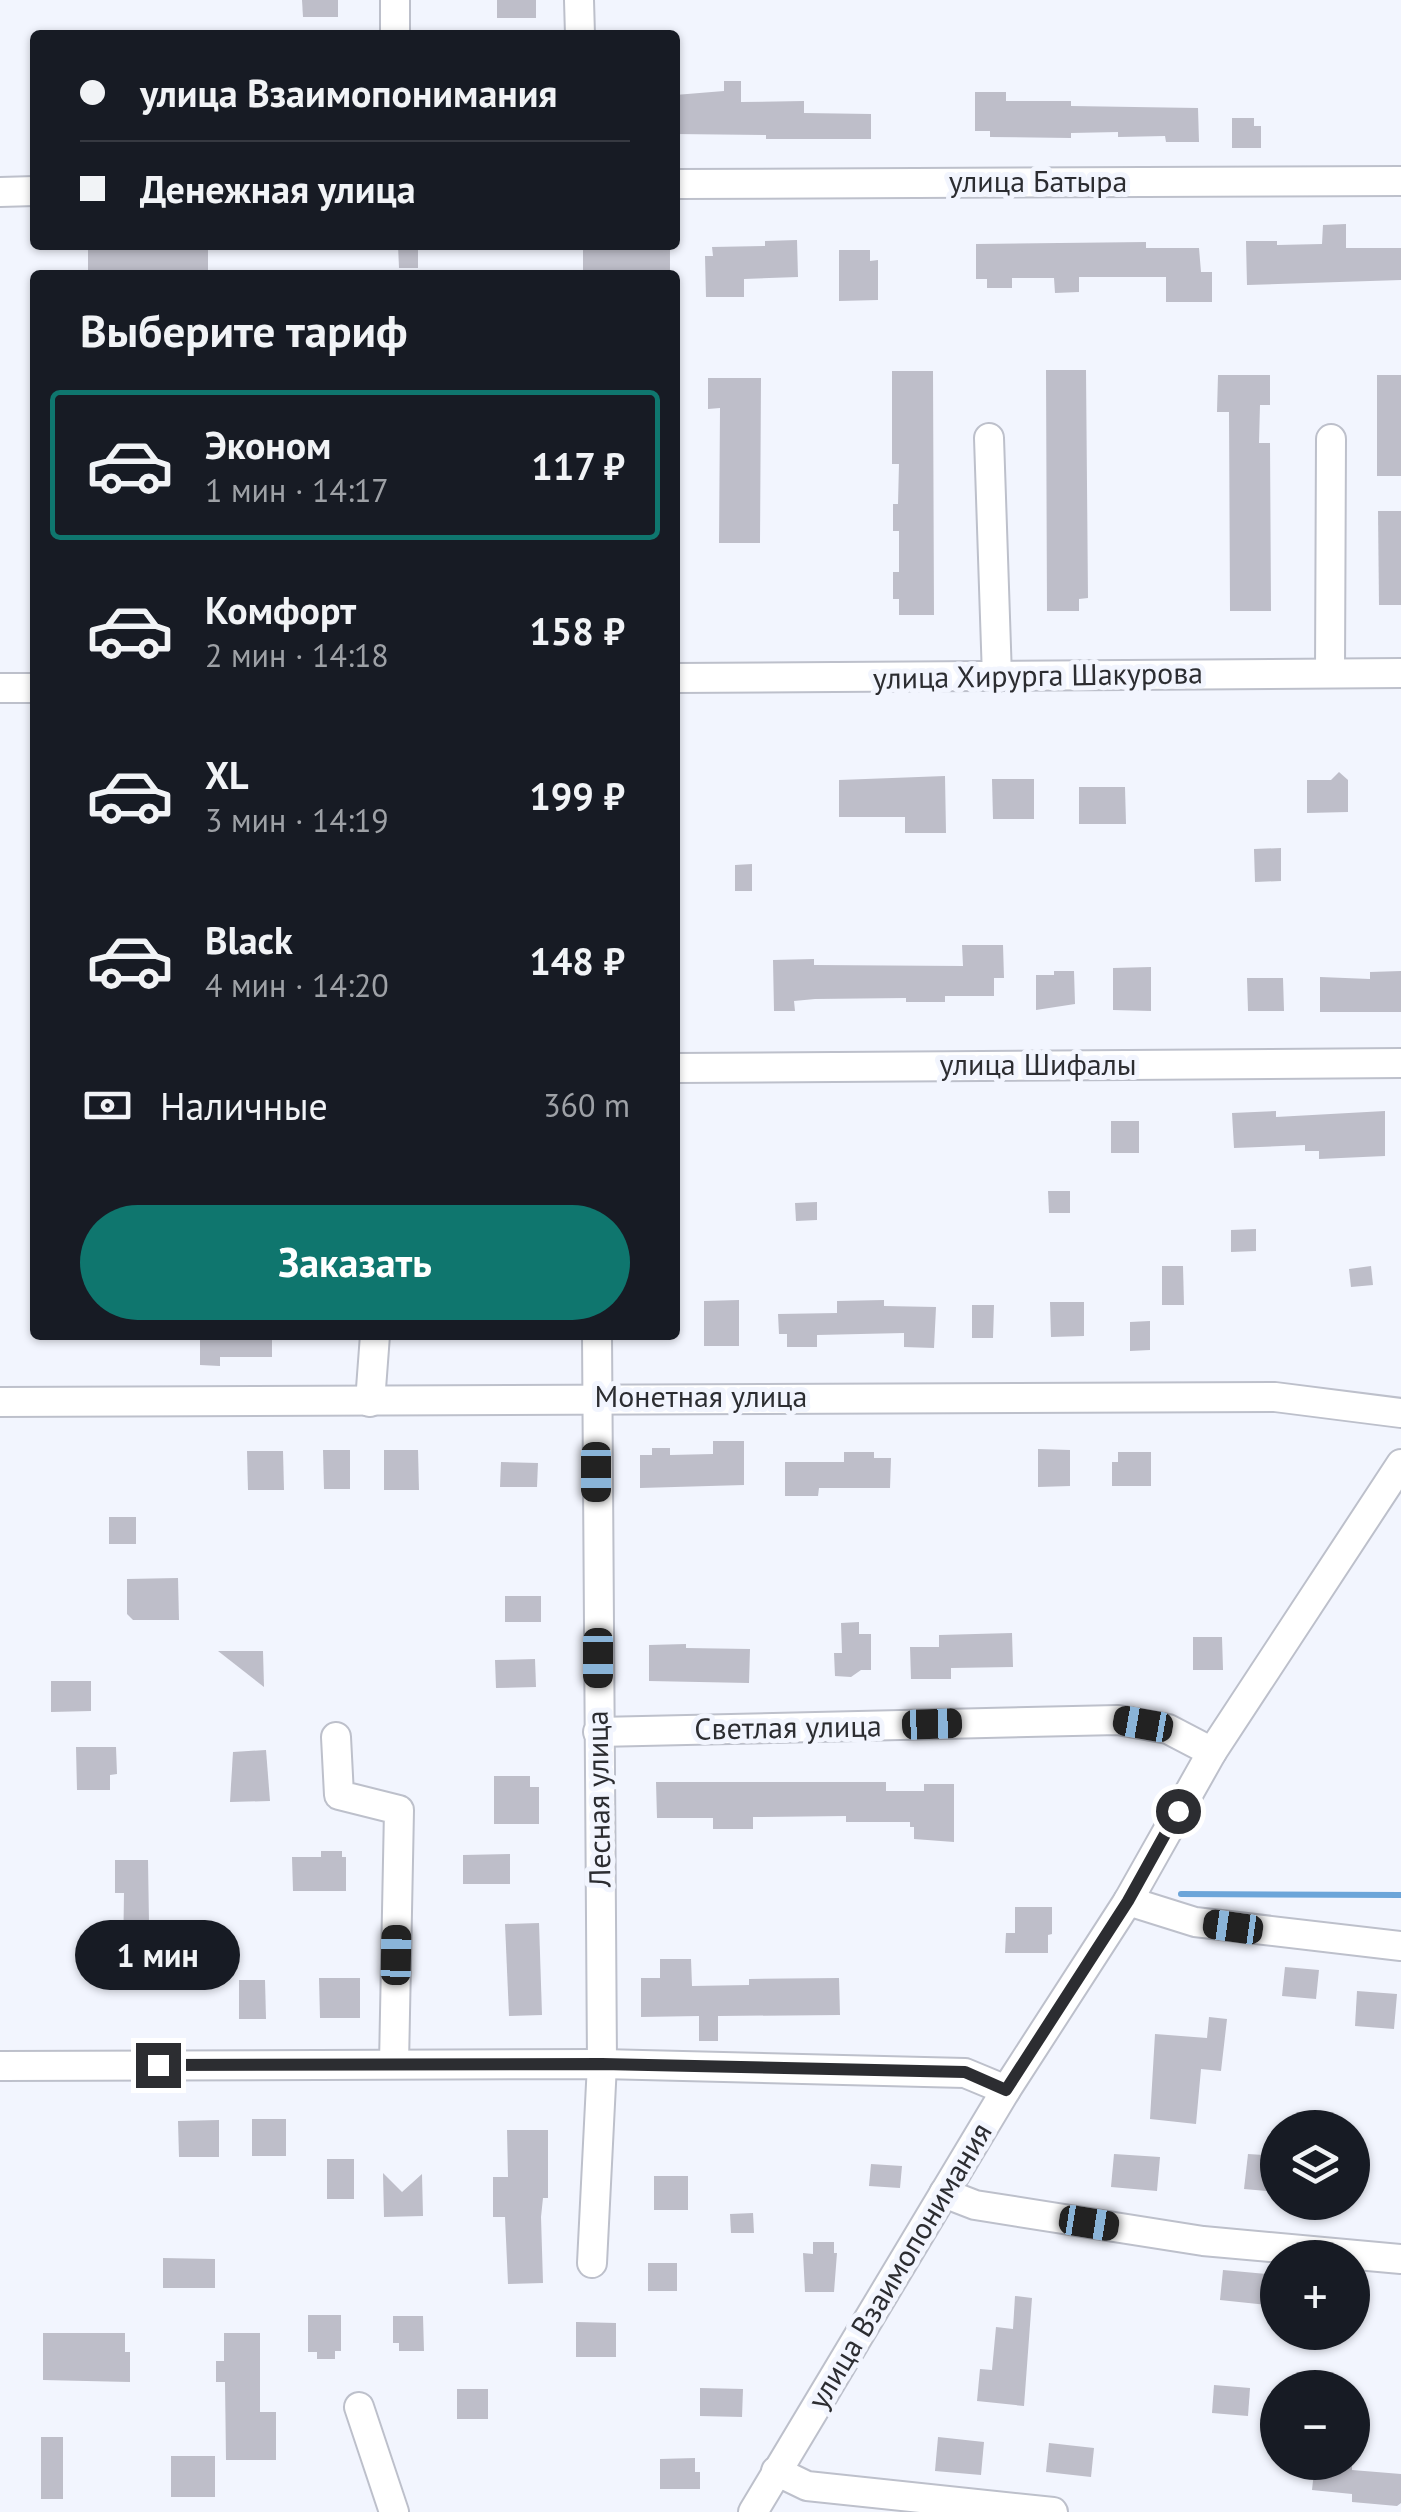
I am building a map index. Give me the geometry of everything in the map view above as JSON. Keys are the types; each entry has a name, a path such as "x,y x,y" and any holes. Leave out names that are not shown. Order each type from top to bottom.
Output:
{"street":[{"path":"394,30 396,0"},
{"path":"579,0 580,30"},
{"name":"улица Батыра","path":"680,184 1401,181"},
{"path":"0,192 30,191"},
{"path":"988,438 997,677"},
{"path":"1330,672 1331,440"},
{"name":"улица Хирурга Шакурова","path":"680,678 1401,673"},
{"path":"0,688 30,688"},
{"name":"улица Шифалы","path":"680,1068 1401,1063"},
{"path":"370,1402 375,1340"},
{"name":"Лесная улица","path":"592,2263 602,2064 597,1340"},
{"name":"Монетная улица","path":"0,1402 1275,1397 1401,1413"},
{"name":"улица Взаимопонимания","path":"752,2512 1006,2090 1128,1901 1212,1752 1401,1464"},
{"name":"Светлая улица","path":"598,1732 1118,1720 1168,1729 1212,1752"},
{"path":"336,1737 339,1794 399,1810 394,2064"},
{"path":"1128,1901 1195,1922 1401,1946"},
{"path":"0,2066 602,2064 965,2072 1006,2090"},
{"path":"944,2193 975,2205 1203,2241 1401,2259"},
{"path":"359,2407 394,2512"},
{"path":"776,2471 807,2486 1053,2512"}],"building":[{"path":"302,0 338,0 338,17 303,17"},
{"path":"497,0 536,0 536,18 497,18"},
{"path":"724,81 741,81 741,102 804,101 804,113 871,114 871,139 680,134 680,95 724,91"},
{"path":"975,92 1006,92 1006,101 1071,101 1071,106 1198,108 1199,142 1166,142 1165,136 1118,137 1118,132 1071,133 1071,138 990,137 990,131 975,131"},
{"path":"1232,118 1254,118 1254,126 1261,126 1261,148 1232,148"},
{"path":"1346,224 1346,248 1401,248 1401,280 1247,285 1246,241 1322,244 1323,225"},
{"path":"797,240 798,277 744,279 744,297 706,297 705,256 713,256 712,247 765,246 765,241"},
{"path":"1146,242 1146,248 1199,248 1201,272 1212,272 1212,302 1166,302 1166,277 1079,277 1079,292 1055,293 1054,278 1012,278 1012,288 987,288 987,279 976,279 976,244"},
{"path":"88,250 208,250 208,270 88,270"},
{"path":"398,250 418,250 418,268 399,268"},
{"path":"583,250 670,250 670,270 583,270"},
{"path":"839,250 870,250 870,261 878,260 878,300 839,301"},
{"path":"1046,370 1086,370 1088,598 1079,599 1079,611 1047,611"},
{"path":"892,371 933,371 934,615 899,615 899,599 893,599 893,572 899,572 899,531 893,531 893,504 898,504 899,464 892,464"},
{"path":"1218,375 1270,375 1270,405 1260,405 1259,443 1270,443 1271,611 1230,611 1229,412 1217,412"},
{"path":"1377,375 1401,375 1401,476 1377,476"},
{"path":"708,378 761,378 760,543 719,543 720,408 708,409"},
{"path":"1378,511 1401,511 1401,605 1379,605"},
{"path":"1339,772 1348,780 1348,812 1307,813 1307,780 1331,780"},
{"path":"945,776 946,833 905,833 905,817 839,817 839,780"},
{"path":"992,779 1034,779 1034,819 993,819"},
{"path":"1079,787 1125,787 1126,824 1079,824"},
{"path":"1281,848 1281,881 1255,882 1254,849"},
{"path":"752,864 752,891 735,891 735,865"},
{"path":"962,945 1003,945 1004,978 994,978 994,996 945,996 945,1002 906,1002 906,998 815,999 794,1001 795,1011 774,1011 773,960 814,959 814,965 963,966"},
{"path":"1151,967 1151,1011 1113,1010 1113,968"},
{"path":"1054,971 1074,971 1075,1004 1036,1010 1036,975 1054,975"},
{"path":"1401,971 1401,1012 1320,1012 1320,977 1370,979 1370,972"},
{"path":"1247,978 1283,978 1284,1011 1248,1011"},
{"path":"1276,1111 1276,1117 1385,1111 1385,1156 1319,1159 1319,1151 1305,1151 1305,1145 1234,1148 1232,1113"},
{"path":"1111,1121 1139,1121 1139,1153 1111,1153"},
{"path":"1048,1191 1070,1191 1070,1213 1049,1213"},
{"path":"817,1202 817,1220 796,1221 795,1203"},
{"path":"1256,1229 1256,1251 1231,1252 1231,1230"},
{"path":"1162,1266 1183,1266 1184,1305 1162,1305"},
{"path":"1371,1266 1373,1285 1351,1287 1349,1269"},
{"path":"739,1300 739,1346 704,1346 704,1301"},
{"path":"884,1300 884,1306 936,1307 934,1348 904,1347 904,1333 817,1335 817,1347 787,1347 787,1334 779,1334 778,1314 837,1313 837,1301"},
{"path":"1050,1302 1084,1302 1084,1336 1051,1337"},
{"path":"972,1305 994,1305 993,1338 972,1338"},
{"path":"1150,1321 1150,1350 1130,1351 1130,1322"},
{"path":"200,1340 272,1340 272,1357 220,1357 220,1366 200,1365"},
{"path":"713,1441 744,1441 744,1485 640,1488 640,1455 652,1455 652,1448 670,1448 670,1455 713,1454"},
{"path":"1038,1449 1070,1450 1070,1486 1038,1487"},
{"path":"323,1450 350,1450 350,1489 324,1489"},
{"path":"384,1450 418,1450 419,1490 384,1490"},
{"path":"247,1451 283,1451 284,1490 248,1490"},
{"path":"844,1452 874,1452 874,1458 891,1458 890,1488 819,1488 818,1496 785,1496 785,1462 844,1462"},
{"path":"1118,1452 1151,1452 1151,1486 1112,1486 1112,1462 1118,1462"},
{"path":"501,1462 538,1463 537,1487 500,1487"},
{"path":"109,1517 136,1517 136,1544 109,1544"},
{"path":"178,1578 179,1620 133,1620 127,1614 127,1579"},
{"path":"505,1596 541,1596 541,1622 505,1622"},
{"path":"859,1622 859,1634 871,1634 871,1670 861,1670 851,1677 835,1676 834,1653 842,1653 841,1623"},
{"path":"1012,1633 1013,1667 951,1668 951,1679 911,1679 910,1647 939,1647 939,1635"},
{"path":"1193,1637 1222,1637 1223,1670 1193,1670"},
{"path":"686,1644 686,1648 750,1649 749,1683 649,1681 649,1645"},
{"path":"218,1651 263,1651 264,1687"},
{"path":"535,1659 536,1687 496,1688 495,1660"},
{"path":"51,1681 91,1681 91,1711 51,1712"},
{"path":"76,1747 116,1747 117,1774 110,1775 110,1790 77,1790"},
{"path":"266,1750 270,1801 230,1802 233,1752"},
{"path":"494,1776 530,1776 530,1787 539,1787 539,1824 494,1824"},
{"path":"656,1782 886,1782 886,1791 924,1791 924,1784 954,1784 954,1842 914,1839 910,1822 846,1822 846,1816 753,1817 753,1829 713,1829 713,1818 657,1818"},
{"path":"321,1851 342,1851 342,1857 346,1857 346,1891 293,1891 292,1857 321,1857"},
{"path":"510,1854 510,1884 463,1884 463,1855"},
{"path":"115,1860 148,1860 149,1923 158,1923 158,1960 123,1959 124,1893 115,1893"},
{"path":"1015,1907 1052,1907 1048,1953 1005,1953 1006,1933 1015,1933"},
{"path":"539,1923 542,2015 509,2016 505,1924"},
{"path":"660,1959 691,1959 692,1986 749,1985 749,1979 839,1978 840,2015 718,2016 718,2041 699,2041 699,2016 641,2017 641,1978 660,1978"},
{"path":"1285,1967 1319,1970 1316,1999 1282,1996"},
{"path":"319,1978 360,1978 360,2018 320,2018"},
{"path":"239,1980 265,1980 266,2019 239,2019"},
{"path":"1357,1991 1397,1994 1394,2029 1355,2026"},
{"path":"1209,2017 1227,2019 1221,2071 1201,2069 1196,2124 1150,2119 1155,2034 1207,2038"},
{"path":"252,2119 286,2119 286,2156 252,2156"},
{"path":"219,2120 219,2157 179,2157 178,2121"},
{"path":"507,2130 548,2130 548,2198 543,2198 541,2217 543,2283 508,2284 505,2217 493,2217 493,2177 508,2177"},
{"path":"1114,2154 1160,2157 1157,2191 1111,2187"},
{"path":"1248,2154 1260,2155 1260,2190 1244,2189"},
{"path":"327,2159 354,2159 354,2199 327,2199"},
{"path":"871,2164 902,2166 900,2188 869,2186"},
{"path":"383,2173 402,2192 422,2174 423,2216 384,2217"},
{"path":"654,2176 688,2176 688,2210 654,2210"},
{"path":"753,2213 754,2233 731,2233 730,2214"},
{"path":"813,2242 834,2242 834,2292 805,2292 803,2253 813,2254"},
{"path":"163,2258 215,2259 215,2288 163,2288"},
{"path":"648,2263 677,2263 677,2291 648,2291"},
{"path":"1223,2270 1260,2273 1260,2304 1220,2300"},
{"path":"1015,2296 1032,2298 1024,2406 977,2401 980,2369 992,2370 996,2327 1013,2329"},
{"path":"308,2315 341,2315 341,2351 335,2351 335,2359 317,2359 317,2352 308,2352"},
{"path":"393,2316 423,2316 424,2351 399,2351 399,2343 393,2343"},
{"path":"576,2322 616,2323 616,2357 576,2357"},
{"path":"43,2333 125,2333 125,2352 130,2352 130,2382 43,2380"},
{"path":"224,2333 260,2333 260,2412 276,2412 276,2460 226,2460 225,2382 216,2382 216,2361 224,2361"},
{"path":"1214,2385 1250,2388 1248,2416 1212,2413"},
{"path":"700,2388 743,2389 742,2417 700,2416"},
{"path":"457,2389 488,2389 488,2419 457,2419"},
{"path":"41,2437 63,2437 63,2499 41,2499"},
{"path":"938,2437 984,2442 981,2475 935,2471"},
{"path":"1049,2443 1094,2448 1091,2477 1046,2472"},
{"path":"171,2456 215,2456 215,2497 171,2497"},
{"path":"695,2458 700,2489 660,2489 660,2459"},
{"path":"1370,2471 1401,2474 1401,2503 1397,2506 1352,2502 1352,2494 1312,2490 1313,2480 1370,2480"}],"waterway":[{"path":"1181,1894 1401,1895"}],"route":[{"path":"158,2065 602,2064 965,2072 1006,2090 1128,1901 1178,1811"}]}
